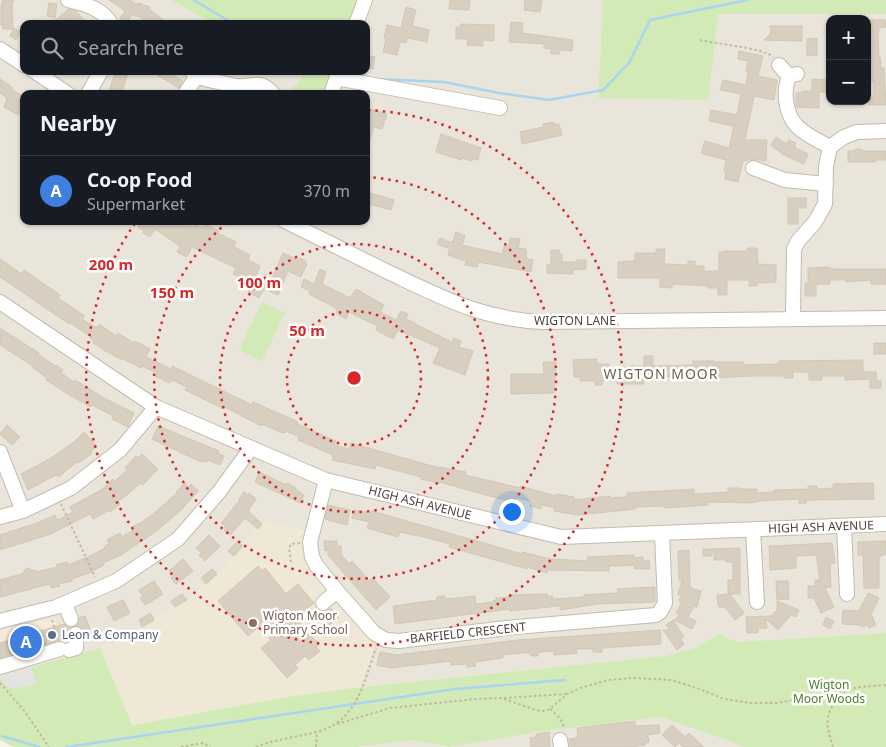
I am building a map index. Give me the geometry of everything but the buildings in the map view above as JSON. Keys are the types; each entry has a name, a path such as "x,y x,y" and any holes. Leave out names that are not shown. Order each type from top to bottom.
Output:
{"street":[{"path":"68,0 95,8 104,14 108,20"},
{"path":"358,20 365,0"},
{"path":"0,49 20,62"},
{"path":"779,65 793,75 785,95 789,118 796,126 830,147"},
{"path":"40,75 62,90"},
{"path":"90,90 99,75"},
{"path":"186,90 194,75"},
{"path":"198,75 238,86 262,84 270,90"},
{"path":"332,90 338,75 500,108"},
{"path":"793,318 794,250 798,241 821,213 825,204 826,166 830,147 844,137 858,132 886,131"},
{"path":"753,168 785,180 826,184"},
{"name":"WIGTON LANE","path":"294,225 458,306 521,321 886,318"},
{"name":"HIGH ASH AVENUE","path":"0,302 156,407 326,480 561,537 662,535 886,524"},
{"path":"0,517 23,511 71,488 120,450 156,407"},
{"path":"0,621 65,604 116,582 178,539 219,492 250,448"},
{"path":"0,452 23,511"},
{"path":"326,480 310,542 312,557 316,565 337,591 374,633 380,636"},
{"path":"844,526 847,594"},
{"path":"753,530 757,602"},
{"name":"BARFIELD CRESCENT","path":"380,636 386,640 399,641 506,628 656,615 665,603 662,535"},
{"path":"323,603 337,591"},
{"path":"65,604 71,619"},
{"path":"0,667 76,648 76,634"}],"path":[{"path":"700,40 770,54 779,65"},
{"path":"57,495 100,588"},
{"path":"291,562 289,548 292,544 310,542"},
{"path":"48,609 64,650"},
{"path":"337,724 348,714 358,698 380,636"},
{"path":"502,698 543,711 550,709 567,694 580,688 608,680 632,678 671,680 724,699 750,703 777,703 886,685"},
{"path":"0,682 23,709 49,746"},
{"path":"833,747 827,718 831,705 845,691"},
{"path":"256,747 317,732 390,708 475,699 567,694"},
{"path":"550,709 563,724"},
{"path":"316,747 317,732"},
{"path":"181,747 195,746 202,743 210,747"}],"shaded area":[{"path":"0,0 171,0 206,20 20,20 20,75 302,75 298,83 289,90 20,90 20,225 370,225 370,90 329,90 335,75 370,75 370,20 352,20 359,0 603,0 598,97 718,14 886,14 886,633 737,642 719,634 695,648 664,656 360,687 376,640 364,632 308,565 302,555 301,548 243,546 217,574 187,600 142,627 100,648 66,658 54,618 0,631"},
{"name":"Wigton Moor Primary School","path":"264,521 307,530 301,548 302,555 308,565 364,632 376,640 360,687 287,697 131,725 100,648 142,627 187,600 217,574"},
{"path":"54,618 66,658 31,667 0,665 0,631"},
{"path":"31,667 37,684 9,689 0,678 0,673"},
{"path":"661,717 745,747 448,747 545,731"},
{"path":"412,740 445,747 356,747"}],"green space":[{"path":"171,0 359,0 352,20 206,20"},
{"path":"603,0 886,0 886,14 718,14 708,100 598,98"},
{"path":"302,75 335,75 329,90 289,90 298,83"},
{"path":"262,302 285,313 262,361 239,350"},
{"name":"Wigton Moor Woods","path":"886,633 886,747 745,747 661,717 545,731 448,747 412,740 356,747 14,747 0,740 0,672 14,667 31,667 100,648 132,725 287,697 360,687 664,656 695,648 719,634 737,642"}],"waterway":[{"path":"194,0 227,20"},
{"path":"377,79 444,82 499,93 549,100 603,90 629,63 650,20 747,0"},
{"path":"67,747 455,689 565,680"},
{"path":"2,736 39,747"}],"place":[{"name":"Wigton Moor Primary School","path":"253,623"},
{"name":"Leon & Company","path":"52,635"},
{"name":"Co-op Food","path":"26,642"}],"district":[{"name":"WIGTON MOOR","path":"661,374"}]}
